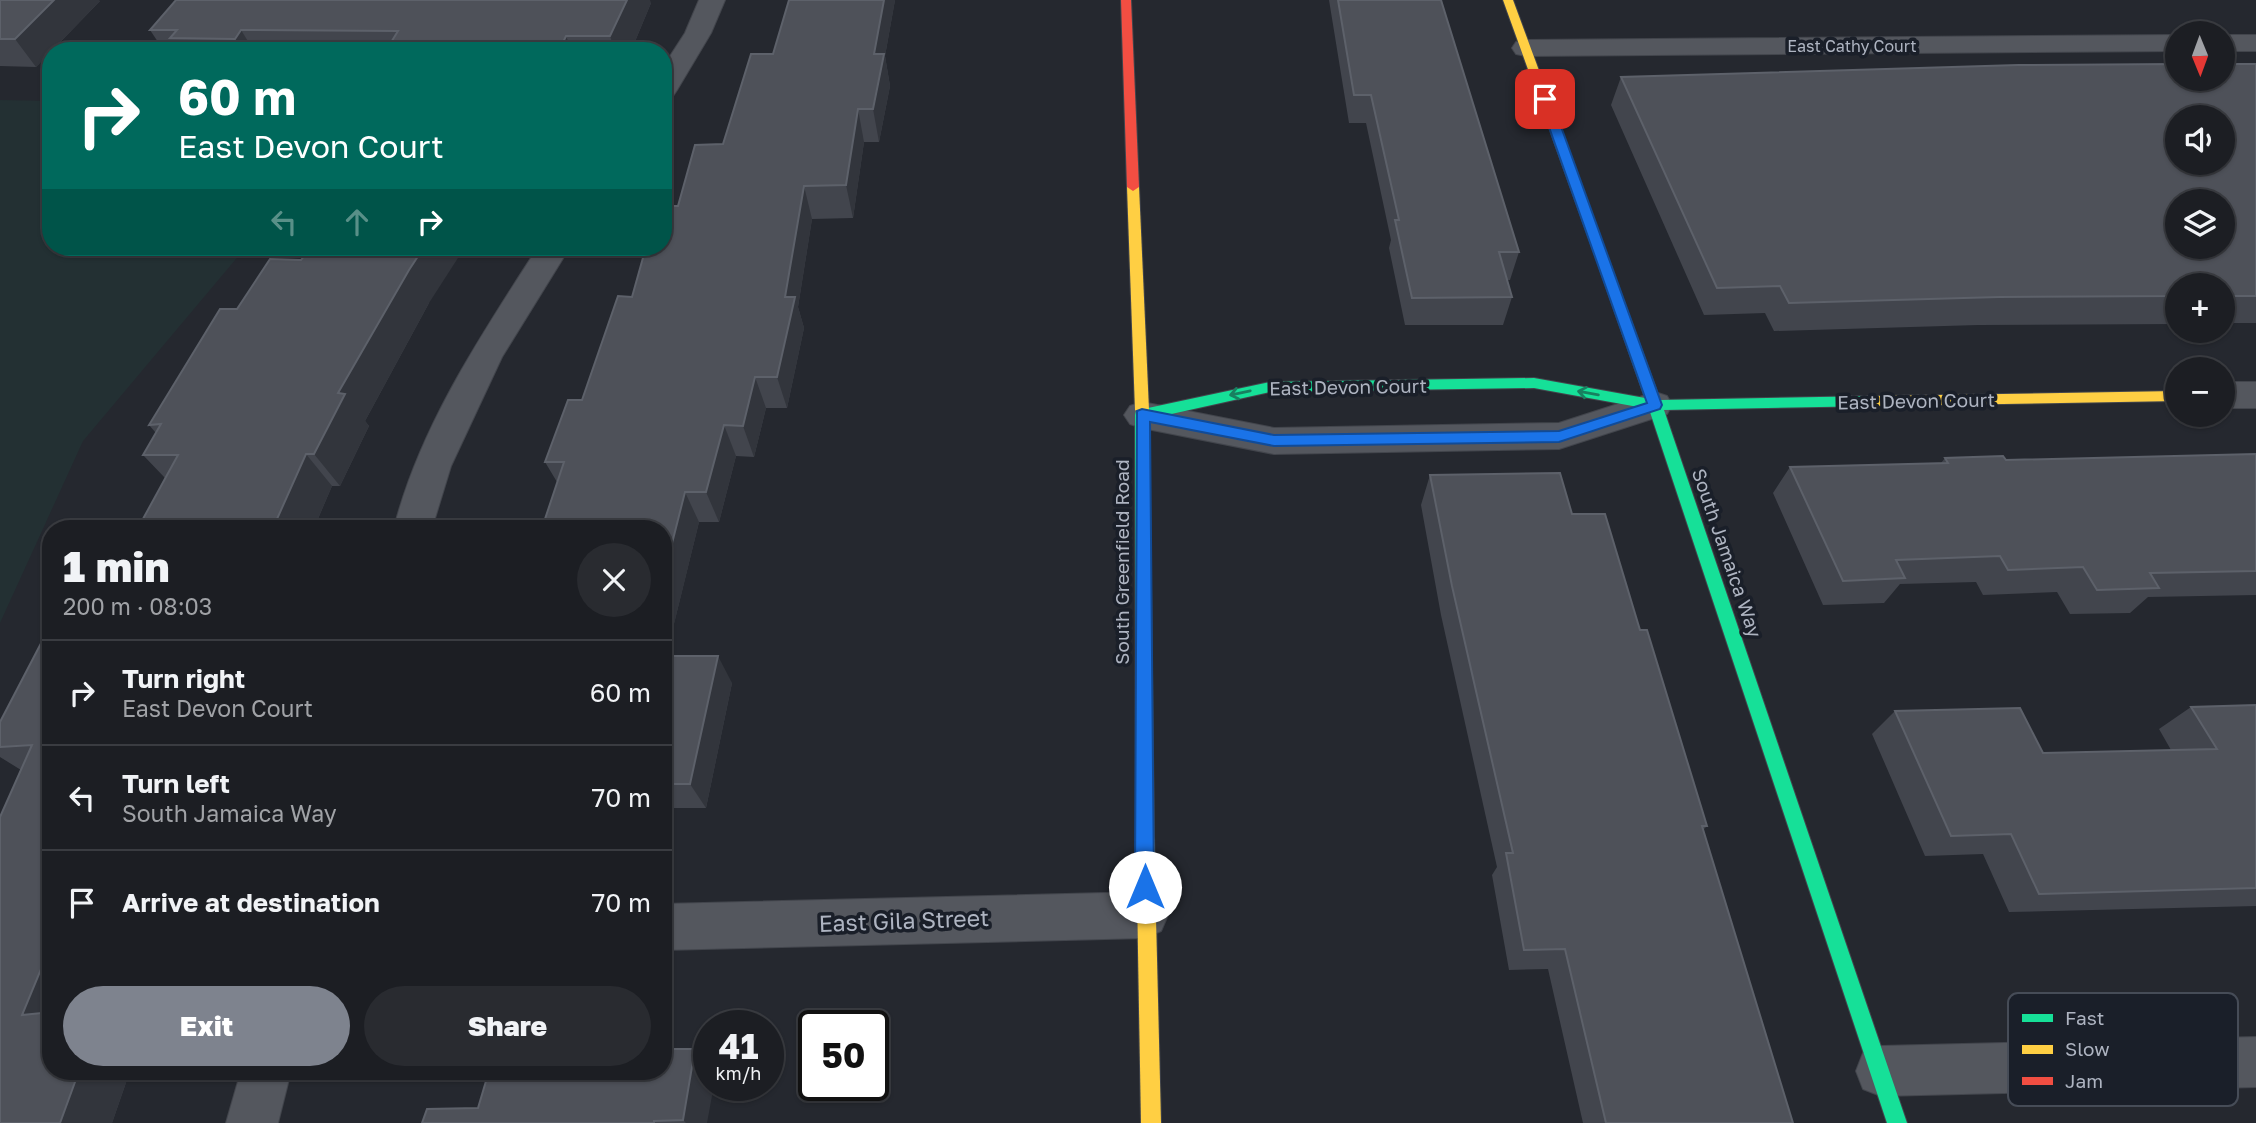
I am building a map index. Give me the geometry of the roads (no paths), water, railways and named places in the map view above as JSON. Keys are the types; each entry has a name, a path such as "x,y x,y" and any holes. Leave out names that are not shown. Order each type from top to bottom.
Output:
{"street":[{"path":"672,75 698,33 712,0"},
{"name":"South Greenfield Road","path":"1126,0 1142,415 1145,915 1151,1123"},
{"name":"South Jamaica Way","path":"1508,0 1655,405 1898,1123"},
{"name":"East Cathy Court","path":"1526,48 2165,43"},
{"path":"2235,43 2256,43"},
{"path":"416,520 433,466 486,355 548,256"},
{"name":"East Devon Court","path":"1142,415 1279,387 1534,383 1655,405 2165,396"},
{"path":"2235,395 2256,395"},
{"name":"East Devon Court","path":"1142,415 1274,441 1559,436 1655,405"},
{"name":"East Gila Street","path":"672,928 1145,915"},
{"path":"2238,1062 2256,1062"},
{"path":"1881,1072 2008,1069"},
{"path":"252,1123 264,1080"}]}
